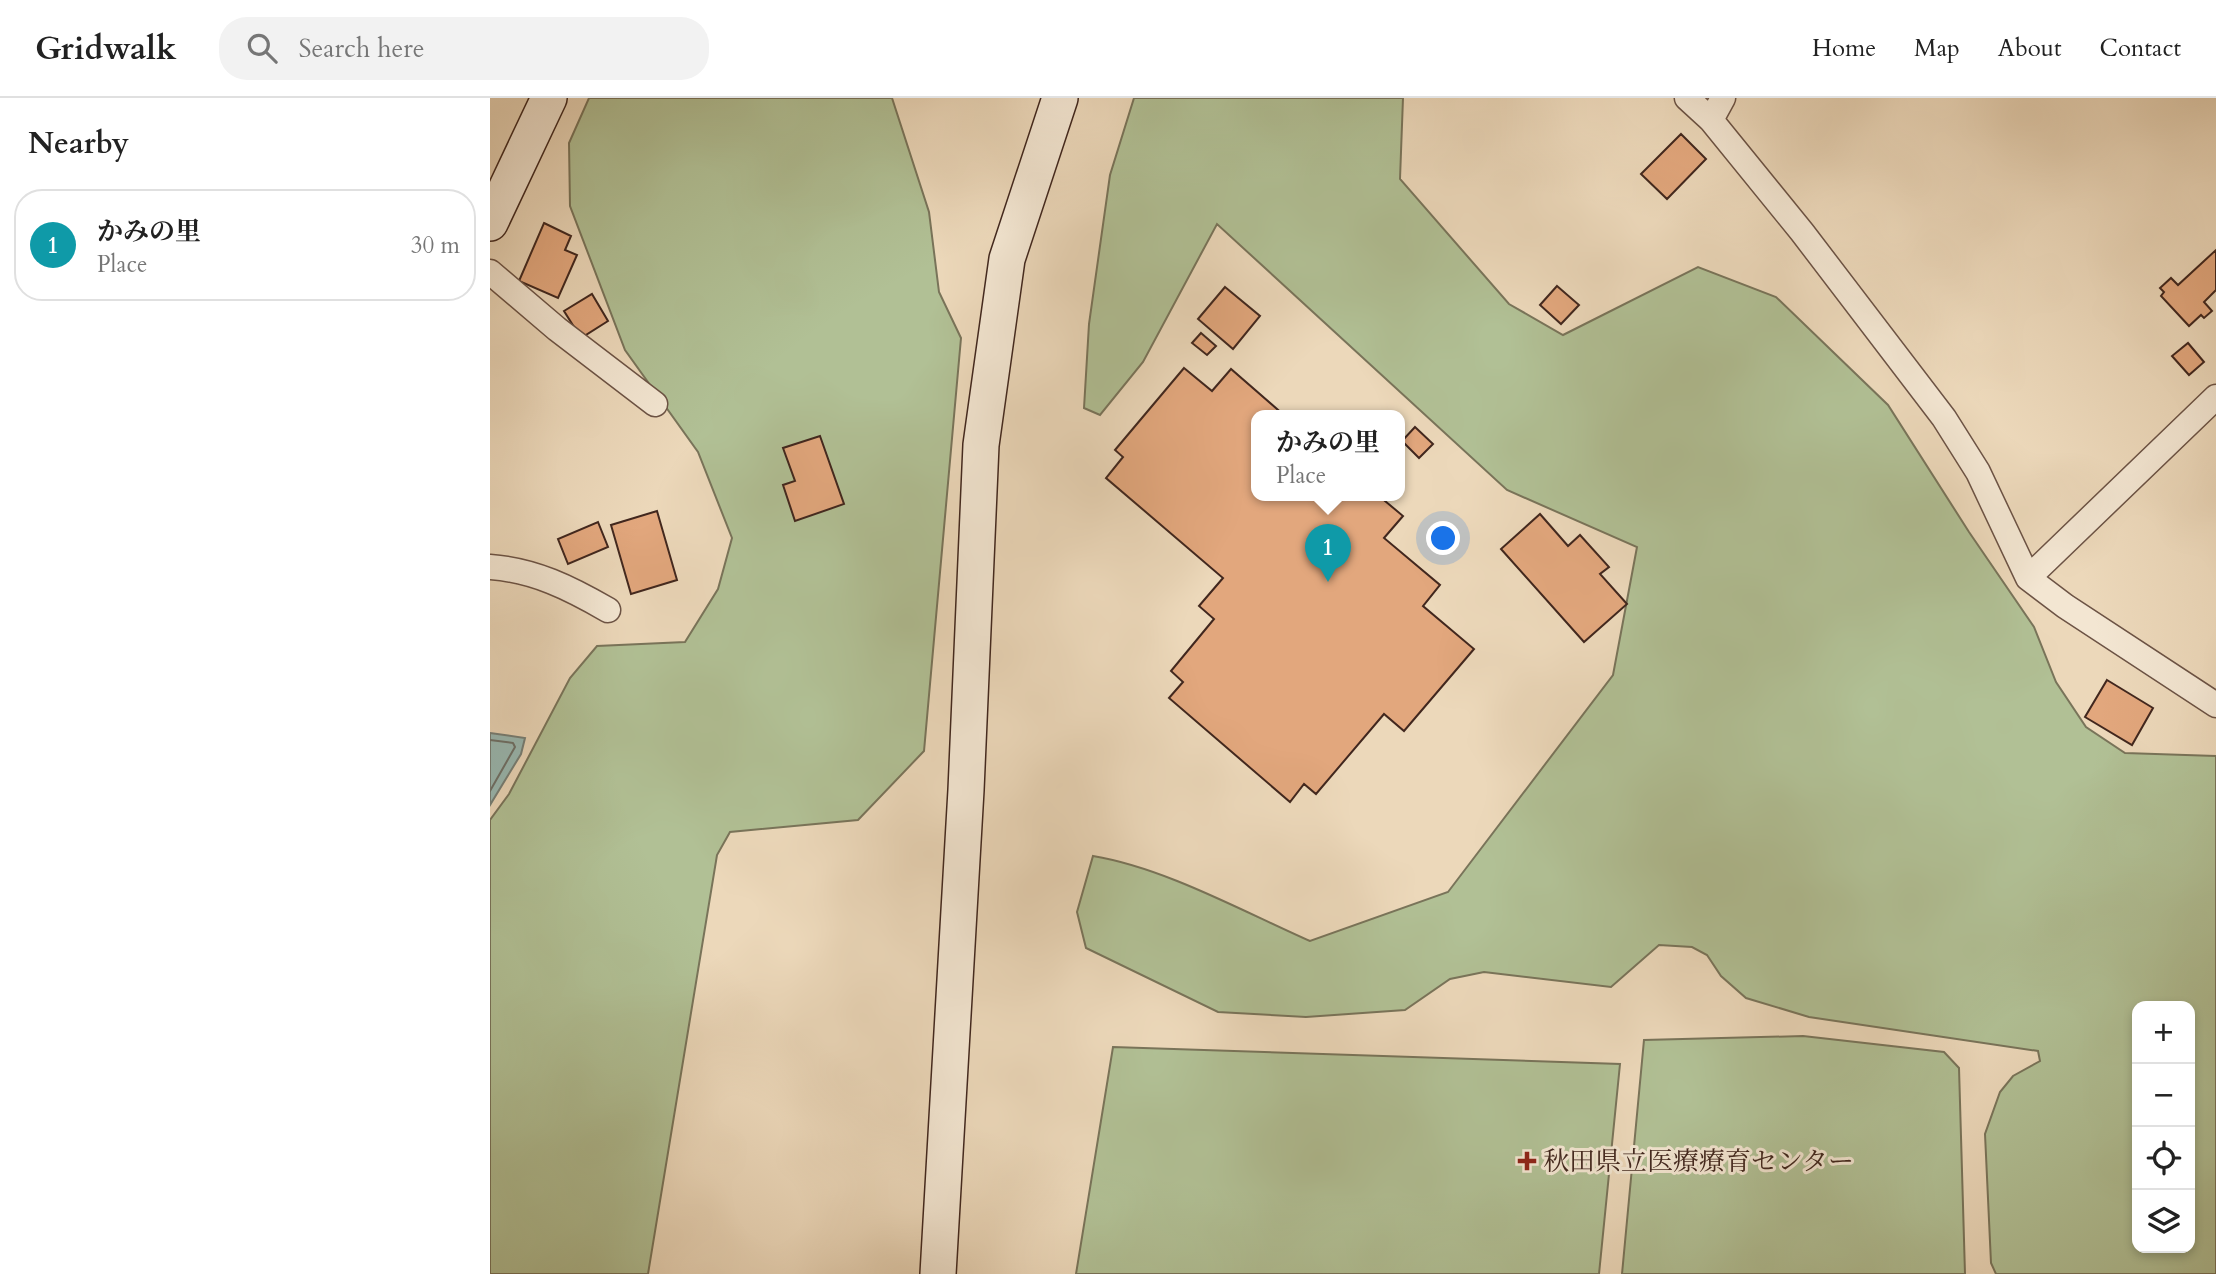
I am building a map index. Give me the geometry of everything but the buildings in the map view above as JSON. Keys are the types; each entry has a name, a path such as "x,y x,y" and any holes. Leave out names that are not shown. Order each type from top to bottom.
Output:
{"street":[{"path":"490,223 549,98"},
{"path":"938,1274 966,790 981,445 1007,259 1060,98"},
{"path":"1687,98 1711,120 1802,232 1944,418 1978,472 2028,578 2065,606 2216,705"},
{"path":"1711,120 1723,98"},
{"path":"490,272 557,329 655,404"},
{"path":"2028,578 2216,397"},
{"path":"490,567 505,568 563,584 608,610"}],"green space":[{"path":"589,98 892,98 929,212 939,292 961,338 924,751 858,820 730,832 717,855 648,1274 490,1274 490,820 509,794 570,678 597,646 685,642 718,589 732,538 698,452 625,350 570,206 569,143"},
{"path":"1134,98 1403,98 1400,179 1509,304 1563,335 1698,267 1776,297 1888,405 1969,532 2034,627 2056,682 2086,727 2125,753 2216,756 2216,1274 1996,1274 1991,1263 1985,1134 2000,1092 2013,1076 2040,1061 2038,1051 1809,1017 1746,998 1721,976 1707,955 1692,947 1659,945 1611,987 1484,972 1450,979 1405,1010 1306,1017 1218,1012 1086,948 1077,912 1093,856 1175,880 1310,941 1448,892 1613,675 1637,547 1507,490 1217,224 1143,362 1100,415 1084,408 1089,324 1110,175"},
{"path":"1803,1036 1944,1052 1959,1068 1965,1274 1622,1274 1644,1040"},
{"path":"1113,1047 1620,1064 1599,1274 1076,1274"}],"water":[{"path":"490,733 525,738 521,754 490,805"}],"place":[{"name":"かみの里","path":"1328,582"},
{"name":"秋田県立医療療育センター","path":"1527,1161"}]}
